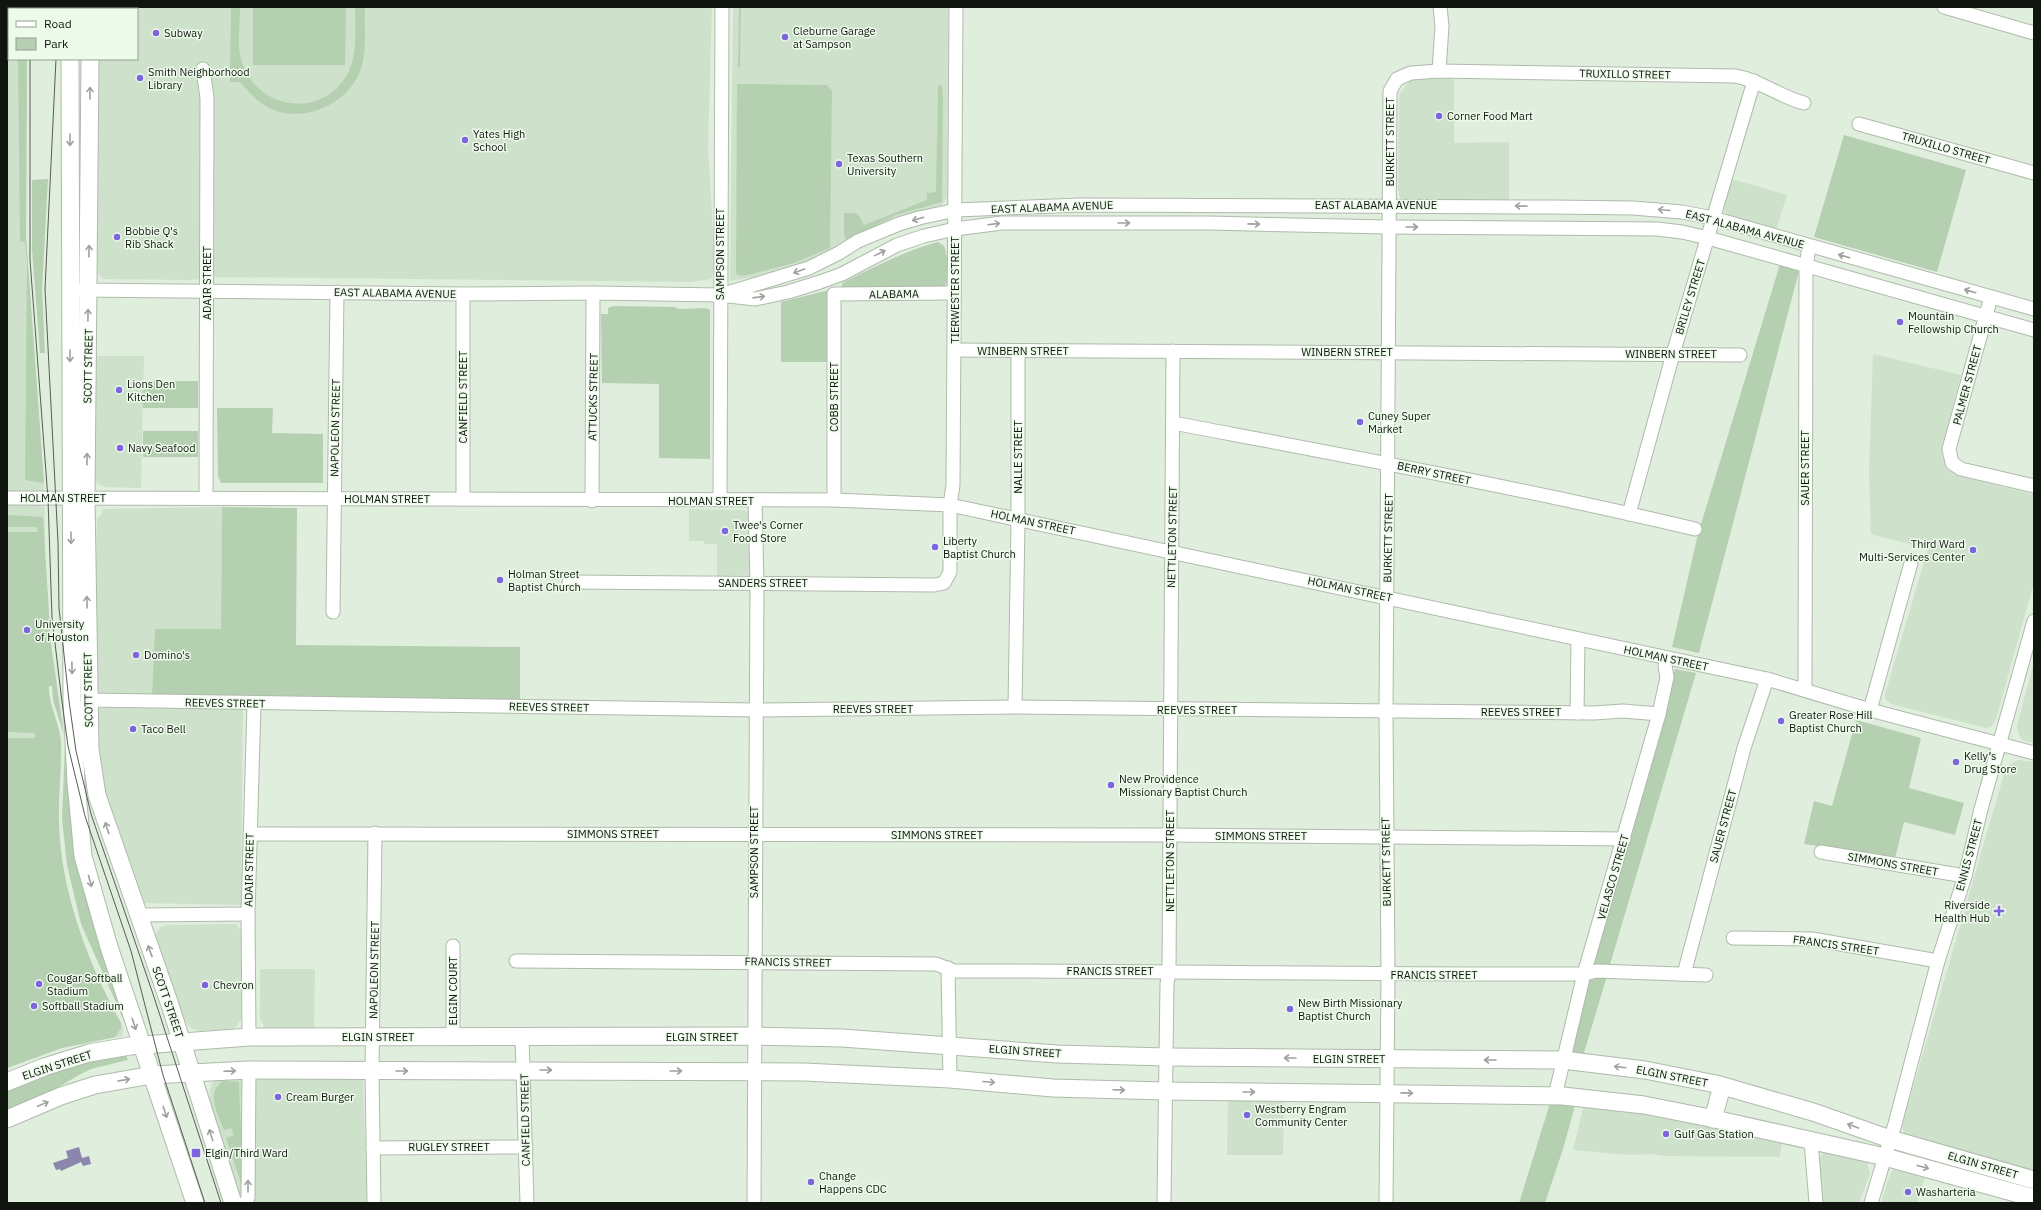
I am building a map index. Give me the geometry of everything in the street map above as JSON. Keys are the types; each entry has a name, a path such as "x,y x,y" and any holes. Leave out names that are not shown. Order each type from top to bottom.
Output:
{"main road":[{"name":"SCOTT STREET","path":"70,60 70,289 90,749 97,796 181,1041 233,1203"},
{"name":"SCOTT STREET","path":"90,60 89,290 78,499 73,728 83,856 99,916 195,1203"},
{"path":"70,119 90,120"},
{"name":"ELGIN STREET","path":"7,1082 44,1067 89,1054 141,1044 249,1037 754,1036 842,1038 1057,1054 1166,1057 1563,1060 1645,1070 1722,1086 1813,1112 1890,1139 2034,1180"},
{"name":"ELGIN STREET","path":"7,1119 62,1096 95,1085 152,1076 191,1072 249,1070 844,1072 950,1078 1053,1088 1165,1091 1555,1096 1644,1105 1713,1119 1885,1157 2034,1198"},
{"path":"1713,1119 1722,1086"}],"street":[{"name":"SAMPSON STREET","path":"720,500 722,7"},
{"name":"TIERWESTER STREET","path":"950,572 950,505 953,485 954,293 956,229 956,7"},
{"path":"1439,71 1442,26 1440,7"},
{"path":"1944,7 2034,33"},
{"name":"ADAIR STREET","path":"203,69 207,98 208,291 206,497"},
{"name":"TRUXILLO STREET","path":"1439,71 1734,76 1754,81 1794,101 1804,103"},
{"name":"BURKETT STREET","path":"1386,1203 1388,975 1386,711 1389,464 1388,227 1390,205 1390,91 1397,79 1412,73 1439,71"},
{"name":"BRILEY STREET","path":"1629,514 1673,354 1754,81"},
{"name":"TRUXILLO STREET","path":"1859,124 2034,173"},
{"name":"EAST ALABAMA AVENUE","path":"720,295 809,268 839,253 858,241 899,224 956,210 1080,205 1390,205 1640,208 1682,212 1713,218 2034,309"},
{"path":"1550,207 1550,228"},
{"name":"EAST ALABAMA AVENUE","path":"70,289 463,294 594,293 720,295 755,299 788,292 842,274 896,245 956,229 1002,223 1208,223 1388,227 1657,229 1708,238 1806,267 2034,330"},
{"name":"SAUER STREET","path":"1804,690 1806,267 1809,246"},
{"name":"NAPOLEON STREET","path":"333,612 337,292"},
{"name":"ATTUCKS STREET","path":"592,501 594,293"},
{"name":"ALABAMA","path":"834,294 954,293"},
{"name":"CANFIELD STREET","path":"463,294 464,499"},
{"name":"COBB STREET","path":"834,294 834,500"},
{"name":"PALMER STREET","path":"1991,297 1949,449 1952,463 1961,469 2034,486"},
{"name":"WINBERN STREET","path":"954,350 1740,355"},
{"name":"NALLE STREET","path":"1015,707 1018,520 1018,351"},
{"name":"NETTLETON STREET","path":"1164,1203 1167,984 1169,971 1173,351"},
{"name":"BERRY STREET","path":"1173,423 1389,464 1695,529"},
{"name":"HOLMAN STREET","path":"7,498 78,499 206,497 592,501 834,500 950,505 1172,551 1768,680 1870,710 2001,743 2034,753"},
{"name":"SAMPSON STREET","path":"754,1203 754,834 757,583 755,500"},
{"path":"1870,710 1911,563"},
{"name":"SANDERS STREET","path":"569,582 934,585 944,583 950,572"},
{"name":"ENNIS STREET","path":"1871,1203 1890,1139 1938,960 1965,876 1981,809 2001,743 2034,621"},
{"path":"1577,713 1578,639"},
{"name":"VELASCO STREET","path":"1555,1096 1584,974 1659,714 1667,676 1665,666 1666,658"},
{"name":"SAUER STREET","path":"1684,974 1744,748 1768,680"},
{"name":"REEVES STREET","path":"88,700 254,704 756,710 1015,707 1170,710 1577,713 1623,711 1659,714"},
{"name":"ADAIR STREET","path":"249,1037 248,914 254,704"},
{"name":"NAPOLEON STREET","path":"374,1203 372,1071 375,833"},
{"name":"SIMMONS STREET","path":"250,834 1170,835 1624,839"},
{"name":"SIMMONS STREET","path":"1821,852 1965,876"},
{"path":"138,915 248,914"},
{"name":"FRANCIS STREET","path":"1733,938 1812,939 1938,960"},
{"name":"ELGIN COURT","path":"453,946 453,1036"},
{"name":"FRANCIS STREET","path":"516,961 754,961 936,964 963,971 1169,971 1388,975 1584,974 1597,971 1706,976"},
{"path":"948,968 950,1078"},
{"name":"CANFIELD STREET","path":"522,1037 527,1203"},
{"path":"245,1203 248,1198 249,1167 249,1070"},
{"path":"1811,1141 1816,1203"},
{"name":"RUGLEY STREET","path":"373,1148 526,1147"}],"shaded area":[{"name":"University of Houston","path":"7,7 27,7 8,8 8,60 27,60 26,237 44,483 48,736 61,864 77,930 93,968 123,1028 122,1036 62,1048 7,1068"},
{"name":"Yates High School","path":"712,7 708,147 715,265 711,279 692,282 220,277 191,280 103,279 94,269 95,60 138,60 138,8 95,8"},
{"name":"Texas Southern University","path":"733,7 948,7 947,197 942,205 922,211 821,256 777,273 730,281"},
{"path":"1418,79 1454,79 1454,143 1509,142 1509,201 1409,201 1400,198 1398,189 1399,94 1410,81"},
{"path":"1732,179 1787,195 1776,230 1728,216 1725,212 1724,205"},
{"path":"1873,354 1961,375 1942,447 1942,457 1945,465 1949,471 1956,475 2034,495 2034,582 1996,719 1991,727 1986,728 1891,704 1885,699 1885,694 1928,549 1871,534 1869,472"},
{"path":"93,356 144,356 141,488 105,487 97,483 94,477"},
{"path":"222,507 221,629 152,696 96,693 93,688 97,518 102,514 102,509"},
{"path":"689,509 744,510 748,512 752,517 752,572 750,575 717,576 717,544 704,544 704,541 689,541"},
{"path":"2034,662 2034,743 2022,740 2017,726"},
{"path":"96,708 243,709 241,905 143,903 137,898 94,759"},
{"name":"Riverside Health Hub","path":"2018,760 2034,762 2034,1173 1905,1135 1902,1126 2004,774 2007,766"},
{"path":"236,924 241,931 241,1019 236,1027 230,1029 200,1031 192,1029 183,1020 154,939 155,934 161,927 166,925"},
{"path":"260,969 315,969 314,1031 271,1031 265,1028 260,1019"},
{"path":"363,1077 367,1203 242,1203 209,1102 210,1089 214,1080 219,1078"},
{"path":"1228,1097 1284,1097 1283,1155 1227,1155"},
{"name":"Gulf Gas Station","path":"1584,1104 1640,1109 1782,1140 1780,1157 1666,1156 1653,1154 1628,1155 1573,1150"},
{"path":"79,1147 82,1158 89,1156 91,1164 83,1166 81,1162 61,1171 60,1169 56,1170 53,1163 68,1158 66,1151"},
{"path":"1824,1152 1867,1162 1870,1174 1859,1203 1822,1203 1819,1159"},
{"path":"1898,1167 1926,1174 1917,1203 1881,1203 1889,1177 1893,1170"}],"green space":[{"path":"231,7 240,7 240,53 241,59 249,76 260,89 274,98 290,103 306,103 322,98 337,88 348,73 355,49 355,7 365,7 364,58 357,78 338,100 312,112 297,114 283,113 265,106 240,82 230,82"},
{"path":"253,7 346,7 345,65 253,65"},
{"path":"739,7 741,7 740,67 738,67"},
{"path":"18,60 27,60 26,237 44,483 25,480 27,260 25,242 20,241"},
{"path":"737,84 827,85 832,91 830,248 794,263 744,276 736,273"},
{"path":"938,85 942,86 943,96 942,202 896,215 846,240 844,234 844,213 859,215 864,225 927,200 927,193 936,192"},
{"path":"1844,135 1966,170 1937,272 1814,237"},
{"path":"48,179 42,289 45,353 40,353 32,249 32,180"},
{"path":"938,242 944,246 947,255 948,277 945,286 842,288 842,283 877,266 913,250"},
{"path":"1780,264 1799,271 1699,653 1672,647 1698,534"},
{"path":"829,290 828,362 781,362 781,302"},
{"path":"613,306 675,307 678,309 706,308 710,310 710,459 659,458 659,384 602,383 601,314 608,314 608,308"},
{"path":"143,381 198,381 198,408 143,408"},
{"path":"217,408 273,408 272,433 323,434 323,483 221,483 218,476"},
{"path":"143,431 198,431 198,457 143,457"},
{"path":"222,507 297,508 296,645 520,647 520,702 152,696 155,629 221,629"},
{"name":"University of Houston","path":"7,515 43,517 51,644 64,735 53,700 52,686 49,686 50,700 59,728 61,742 59,821 64,873 70,899 87,951 121,1023 121,1028 115,1037 62,1048 7,1068 7,738 35,738 35,733 7,732 7,532 38,532 37,527 7,527"},
{"path":"1675,669 1696,673 1609,968 1593,966"},
{"path":"1856,720 1921,738 1909,788 1964,803 1955,835 1904,822 1895,858 1804,844 1814,801 1832,806"},
{"path":"65,743 127,1025 81,924 67,865 62,819"},
{"path":"1590,976 1607,976 1583,1056 1568,1054"},
{"path":"126,1054 128,1060 91,1069 44,1096 7,1110 7,1088 66,1067 96,1059"},
{"path":"223,1081 239,1082 242,1186 226,1138 234,1135 231,1128 224,1130 214,1104 215,1091"},
{"path":"1551,1100 1576,1102 1563,1149 1545,1203 1519,1203"}],"tram line":[{"path":"30,60 30,260 48,499 52,618 68,746 85,816 131,951 163,1075 205,1203"},
{"path":"56,60 45,289 58,542 59,608 76,751 91,814 153,994 221,1203"}],"place":[{"name":"Subway","path":"156,33"},
{"name":"Cleburne Garage at Sampson","path":"785,37"},
{"name":"Smith Neighborhood Library","path":"140,78"},
{"name":"Corner Food Mart","path":"1439,116"},
{"name":"Yates High School","path":"465,140"},
{"name":"Texas Southern University","path":"839,164"},
{"name":"Bobbie Q's Rib Shack","path":"117,237"},
{"name":"Mountain Fellowship Church","path":"1900,322"},
{"name":"Lions Den Kitchen","path":"119,390"},
{"name":"Cuney Super Market","path":"1360,422"},
{"name":"Navy Seafood","path":"120,448"},
{"name":"Twee's Corner Food Store","path":"725,531"},
{"name":"Liberty Baptist Church","path":"935,547"},
{"name":"Third Ward Multi-Services Center","path":"1973,550"},
{"name":"Holman Street Baptist Church","path":"500,580"},
{"name":"University of Houston","path":"27,630"},
{"name":"Domino's","path":"136,655"},
{"name":"Greater Rose Hill Baptist Church","path":"1781,721"},
{"name":"Taco Bell","path":"133,729"},
{"name":"Kelly’s Drug Store","path":"1956,762"},
{"name":"New Providence Missionary Baptist Church","path":"1111,785"},
{"name":"Riverside Health Hub","path":"1999,911"},
{"name":"Cougar Softball Stadium","path":"39,984"},
{"name":"Chevron","path":"205,985"},
{"name":"Softball Stadium","path":"34,1006"},
{"name":"New Birth Missionary Baptist Church","path":"1290,1009"},
{"name":"Cream Burger","path":"278,1097"},
{"name":"Westberry Engram Community Center","path":"1247,1115"},
{"name":"Gulf Gas Station","path":"1666,1134"},
{"name":"Elgin/Third Ward","path":"196,1153"},
{"name":"Change Happens CDC","path":"811,1182"},
{"name":"Washarteria","path":"1908,1192"}]}
